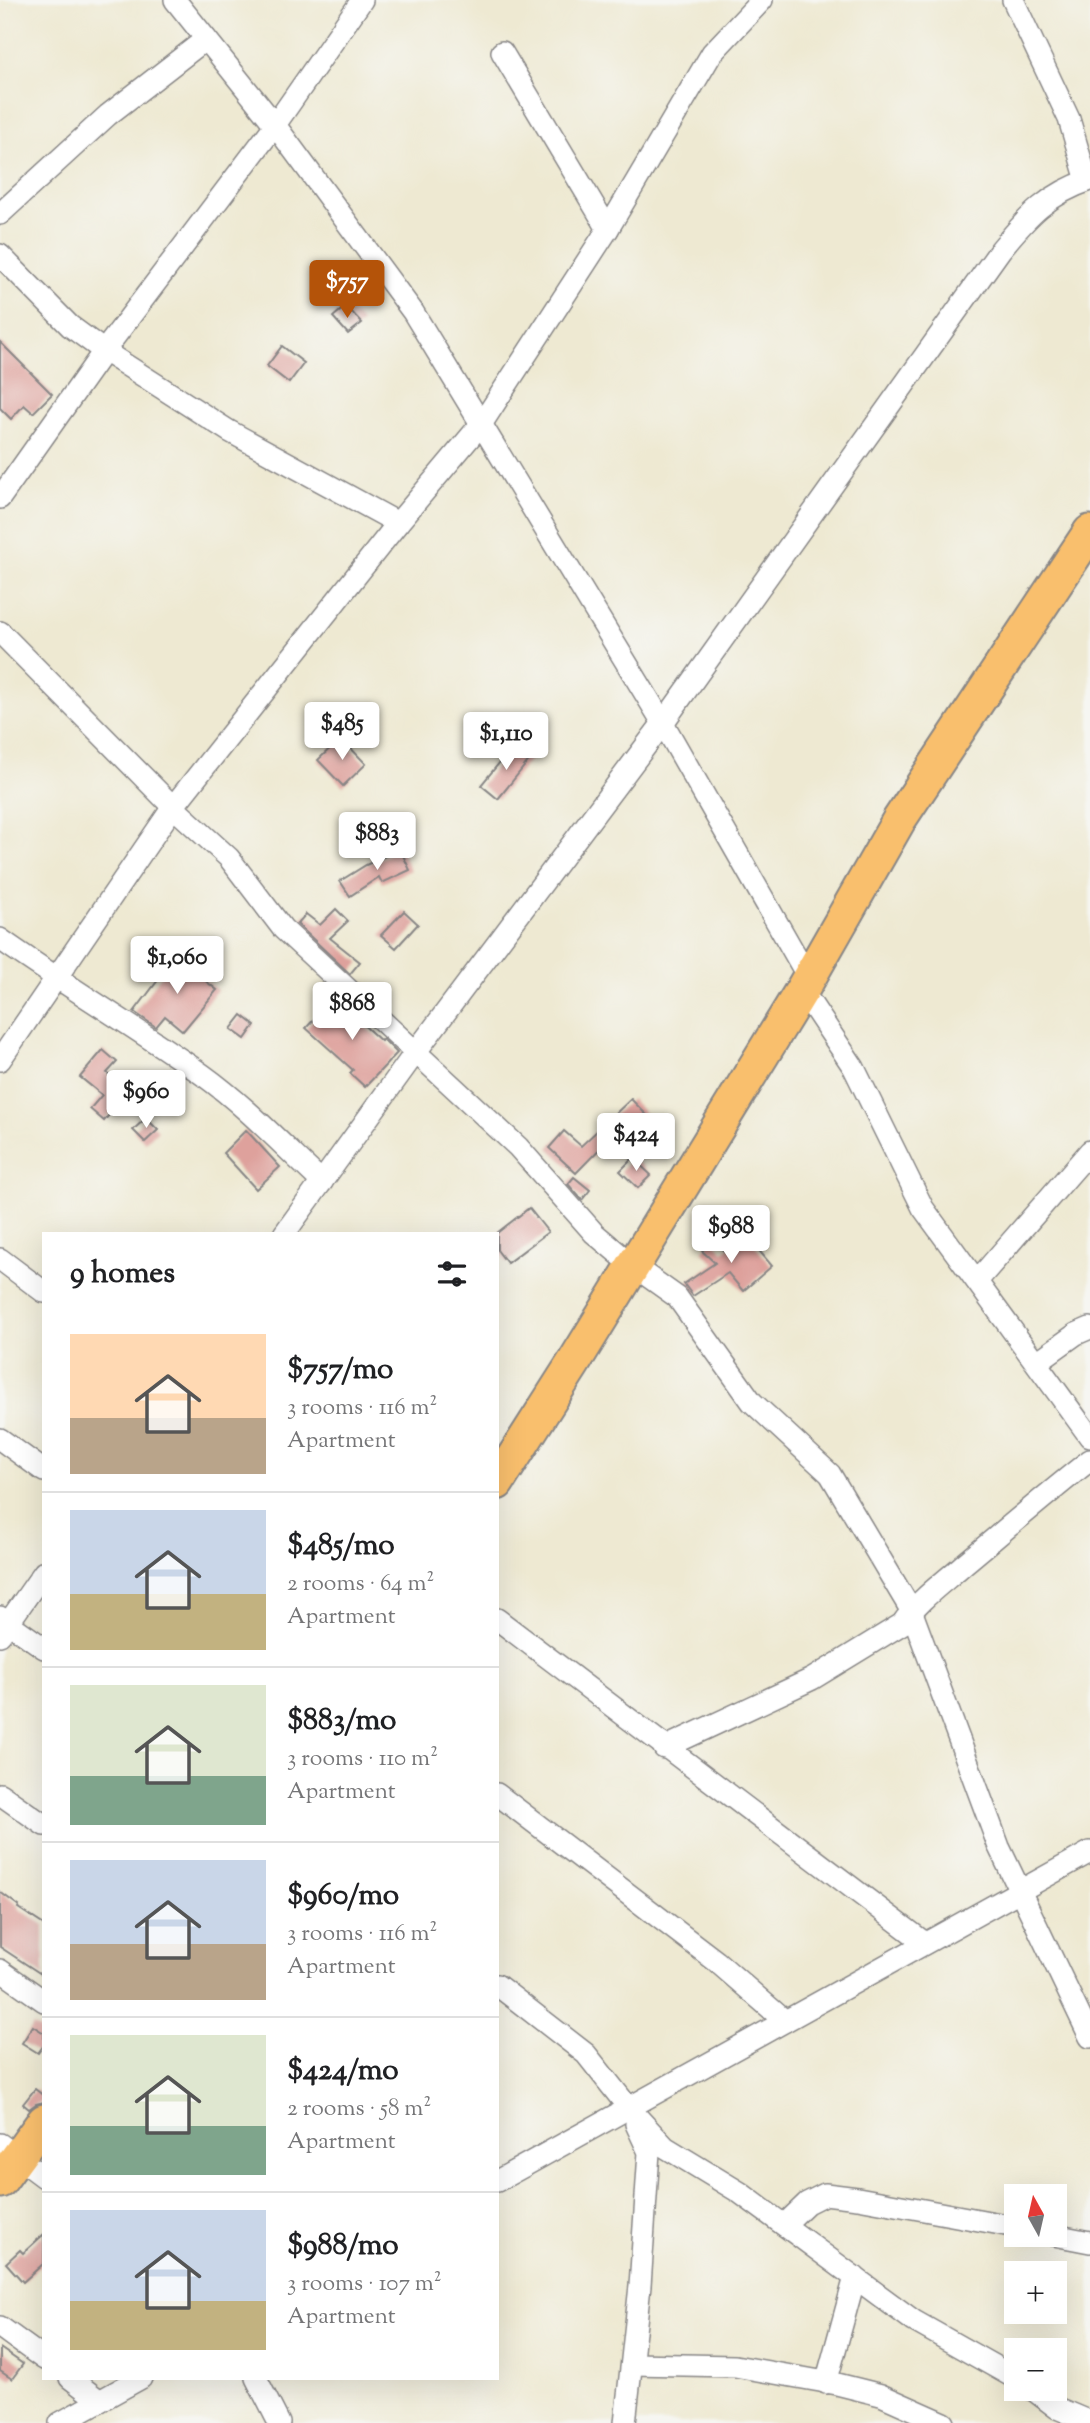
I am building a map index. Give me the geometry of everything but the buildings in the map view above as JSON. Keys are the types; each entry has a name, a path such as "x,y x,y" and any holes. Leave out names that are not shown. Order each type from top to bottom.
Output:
{"main road":[{"path":"499,1480 573,1364 805,984 899,820 1090,532"},
{"path":"6,2161 42,2123"}],"street":[{"path":"175,0 275,125 413,312 663,723 853,1068 923,1208 1090,1437"},
{"path":"0,498 104,351 275,125 362,0"},
{"path":"286,1232 415,1053 663,723 1001,249 1041,205 1061,192 1089,181 1069,119 1013,0"},
{"path":"1,1055 173,807 398,523 482,423 608,229 712,53 757,2"},
{"path":"0,215 108,115 206,39"},
{"path":"502,52 608,229"},
{"path":"0,255 70,326 104,351 229,431 398,523"},
{"path":"0,632 173,807 229,858 283,929 518,1147 594,1233 632,1265 677,1297 752,1402 830,1474 911,1610 999,1847 1090,2037"},
{"path":"0,939 56,979 204,1075 322,1182"},
{"path":"977,1281 1090,1151"},
{"path":"0,1259 42,1290"},
{"path":"1037,1363 1076,1334 1090,1328"},
{"path":"0,1439 42,1470"},
{"path":"664,1748 811,1679 902,1624 911,1610 1090,1460"},
{"path":"42,1575 3,1625 42,1647"},
{"path":"499,1621 925,1943"},
{"path":"0,1794 42,1824"},
{"path":"499,1796 716,1961 785,2021"},
{"path":"499,2177 1090,1852"},
{"path":"0,1970 42,2000"},
{"path":"499,1987 586,2054 628,2108 665,2147 739,2192 914,2321 1004,2372"},
{"path":"625,2423 649,2152 628,2108"},
{"path":"6,2161 42,2176"},
{"path":"784,2225 807,2203 825,2194 1004,2225"},
{"path":"1068,2238 1090,2242"},
{"path":"826,2382 855,2277"},
{"path":"0,2327 42,2358"},
{"path":"632,2364 735,2366 826,2382 881,2395 944,2423"},
{"path":"73,2380 100,2401"},
{"path":"60,2423 137,2380"},
{"path":"257,2380 279,2423"},
{"path":"1043,2401 1056,2415 1090,2422"}]}
